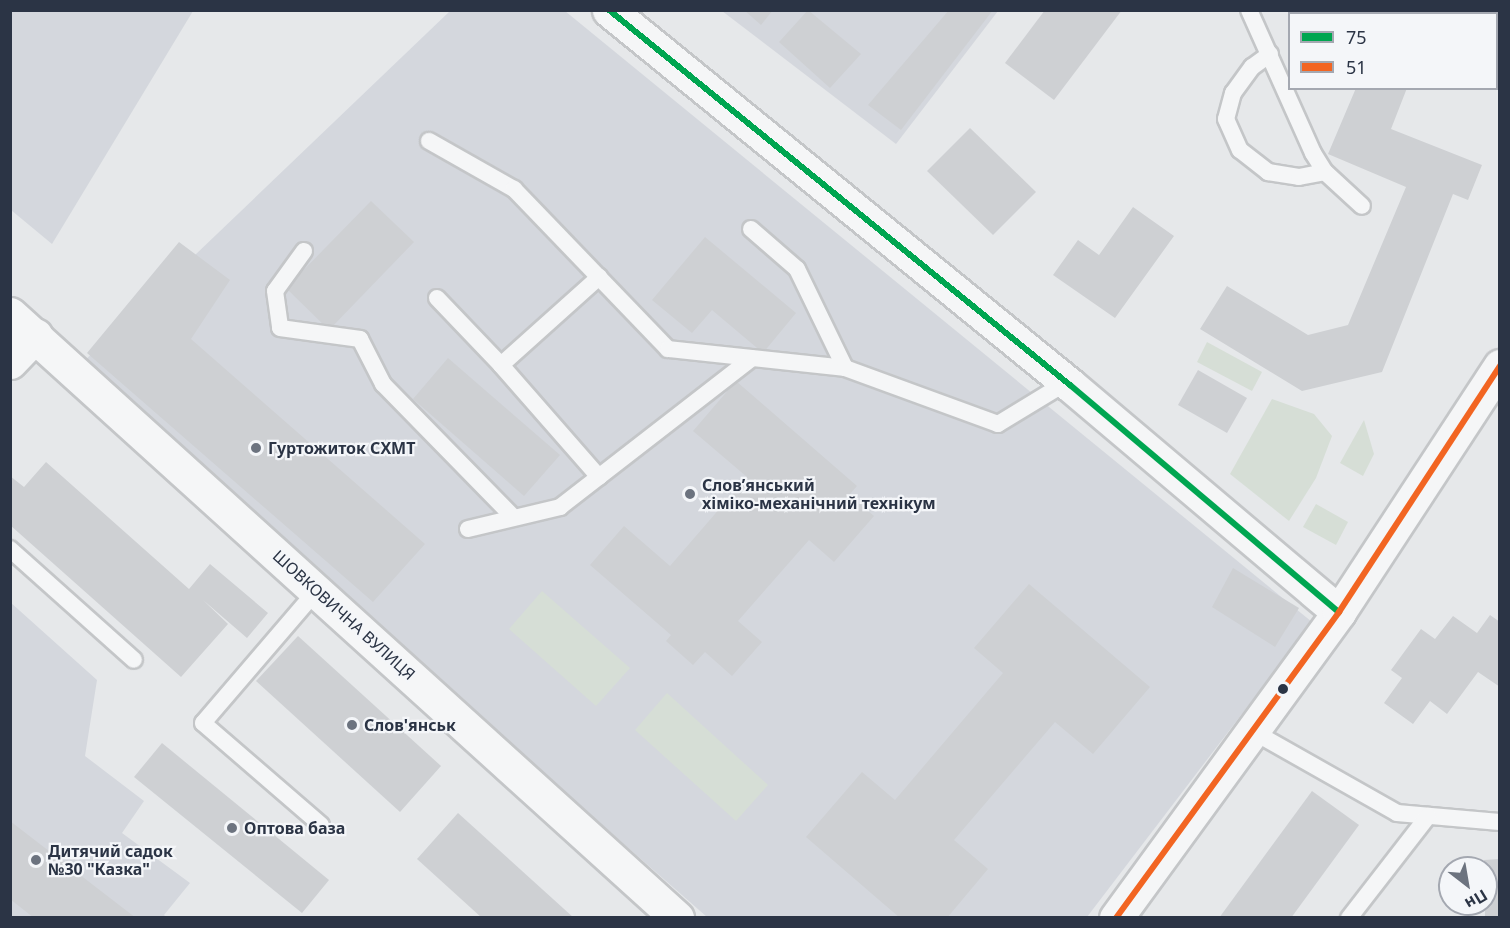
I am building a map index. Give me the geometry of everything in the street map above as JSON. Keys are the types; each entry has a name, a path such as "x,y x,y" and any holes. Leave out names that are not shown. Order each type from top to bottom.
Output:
{"street":[{"path":"609,10 1066,382 1340,612"},
{"name":"ШОВКОВИЧНА ВУЛИЦЯ","path":"10,314 36,335 677,918"},
{"path":"10,362 36,335"},
{"path":"1116,918 1340,612 1500,366"}],"lane":[{"path":"1248,10 1325,172 1362,206"},
{"path":"1270,54 1252,67 1233,93 1226,119 1240,150 1268,172 1299,177 1325,172"},
{"path":"429,141 514,189 668,349 845,368 998,424 1066,382"},
{"path":"751,229 797,269 845,368"},
{"path":"304,251 275,291 280,328 360,339 383,384 514,518"},
{"path":"501,365 599,277"},
{"path":"437,298 501,365 599,477"},
{"path":"468,530 560,507 752,358"},
{"path":"10,549 134,660"},
{"path":"316,590 202,723 321,825"},
{"path":"1254,732 1397,813 1500,822"},
{"path":"1349,918 1428,816"}],"shaded area":[{"path":"10,11 193,11 52,244 11,210"},
{"name":"Слов’янський хіміко-механічний технікум","path":"450,11 565,11 1312,622 1087,917 707,917 79,366"},
{"path":"722,11 998,11 896,144"},
{"path":"1207,342 1262,372 1252,391 1197,362"},
{"path":"1272,399 1314,414 1332,436 1316,478 1289,521 1230,474"},
{"path":"1364,420 1374,454 1363,476 1340,463"},
{"path":"1316,504 1348,522 1336,545 1303,527"},
{"path":"542,591 630,668 596,706 509,629"},
{"path":"10,602 97,680 85,756 144,801 122,833 190,883 164,915 166,917 11,917"},
{"path":"667,693 768,785 736,821 635,730"}],"building":[{"path":"744,10 773,10 761,25"},
{"path":"808,10 861,54 830,88 779,42"},
{"path":"949,10 993,10 901,130 868,105"},
{"path":"1045,10 1122,10 1054,100 1005,63"},
{"path":"1388,10 1438,10 1412,12 1388,12"},
{"path":"1355,90 1406,90 1391,129 1482,165 1468,200 1453,194 1382,372 1302,391 1200,329 1227,286 1308,335 1348,325 1406,187 1328,154"},
{"path":"970,128 1036,192 993,235 927,171"},
{"path":"371,201 414,242 329,330 286,288"},
{"path":"1133,207 1174,236 1115,318 1053,275 1078,240 1099,255"},
{"path":"705,237 796,313 763,353 712,310 692,333 652,300"},
{"name":"Гуртожиток СХМТ","path":"179,242 230,280 191,339 425,544 373,602 87,353"},
{"path":"448,358 560,455 524,496 413,399"},
{"path":"1198,370 1247,398 1227,433 1178,405"},
{"path":"736,381 857,486 849,495 874,516 834,562 809,540 738,621 762,642 732,676 705,652 693,665 666,641 671,635 590,565 624,526 670,566 747,477 693,431"},
{"path":"46,462 189,589 210,564 268,613 247,638 203,600 228,624 181,677 10,525 10,476 24,487"},
{"path":"1233,568 1299,608 1275,647 1212,607"},
{"path":"1029,584 1150,687 1093,754 1055,722 954,840 988,869 947,918 900,918 806,837 862,772 895,800 1003,673 974,648"},
{"path":"1490,615 1500,622 1500,687 1478,672 1447,714 1430,701 1413,724 1384,703 1402,678 1391,670 1421,629 1435,639 1453,616 1477,633"},
{"path":"298,636 441,766 400,812 256,681"},
{"name":"Оптова база","path":"162,743 329,880 302,913 134,777"},
{"path":"1312,791 1359,825 1291,918 1219,918"},
{"path":"458,813 574,918 482,918 417,859"},
{"name":"Дитячий садок №30 \"Казка\"","path":"10,821 136,918 34,918 10,899"},
{"path":"1498,859 1500,859 1500,918 1485,918 1485,916 1498,916"}],"transit line":[{"name":"75","path":"609,10 1070,385 1339,612"},
{"name":"51","path":"1116,918 1339,612 1500,366"}],"place":[{"name":"Гуртожиток СХМТ","path":"256,448"},
{"name":"Слов’янський хіміко-механічний технікум","path":"690,494"},
{"name":"Слов'янськ","path":"352,725"},
{"name":"Оптова база","path":"232,828"},
{"name":"Дитячий садок №30 \"Казка\"","path":"36,860"}]}
